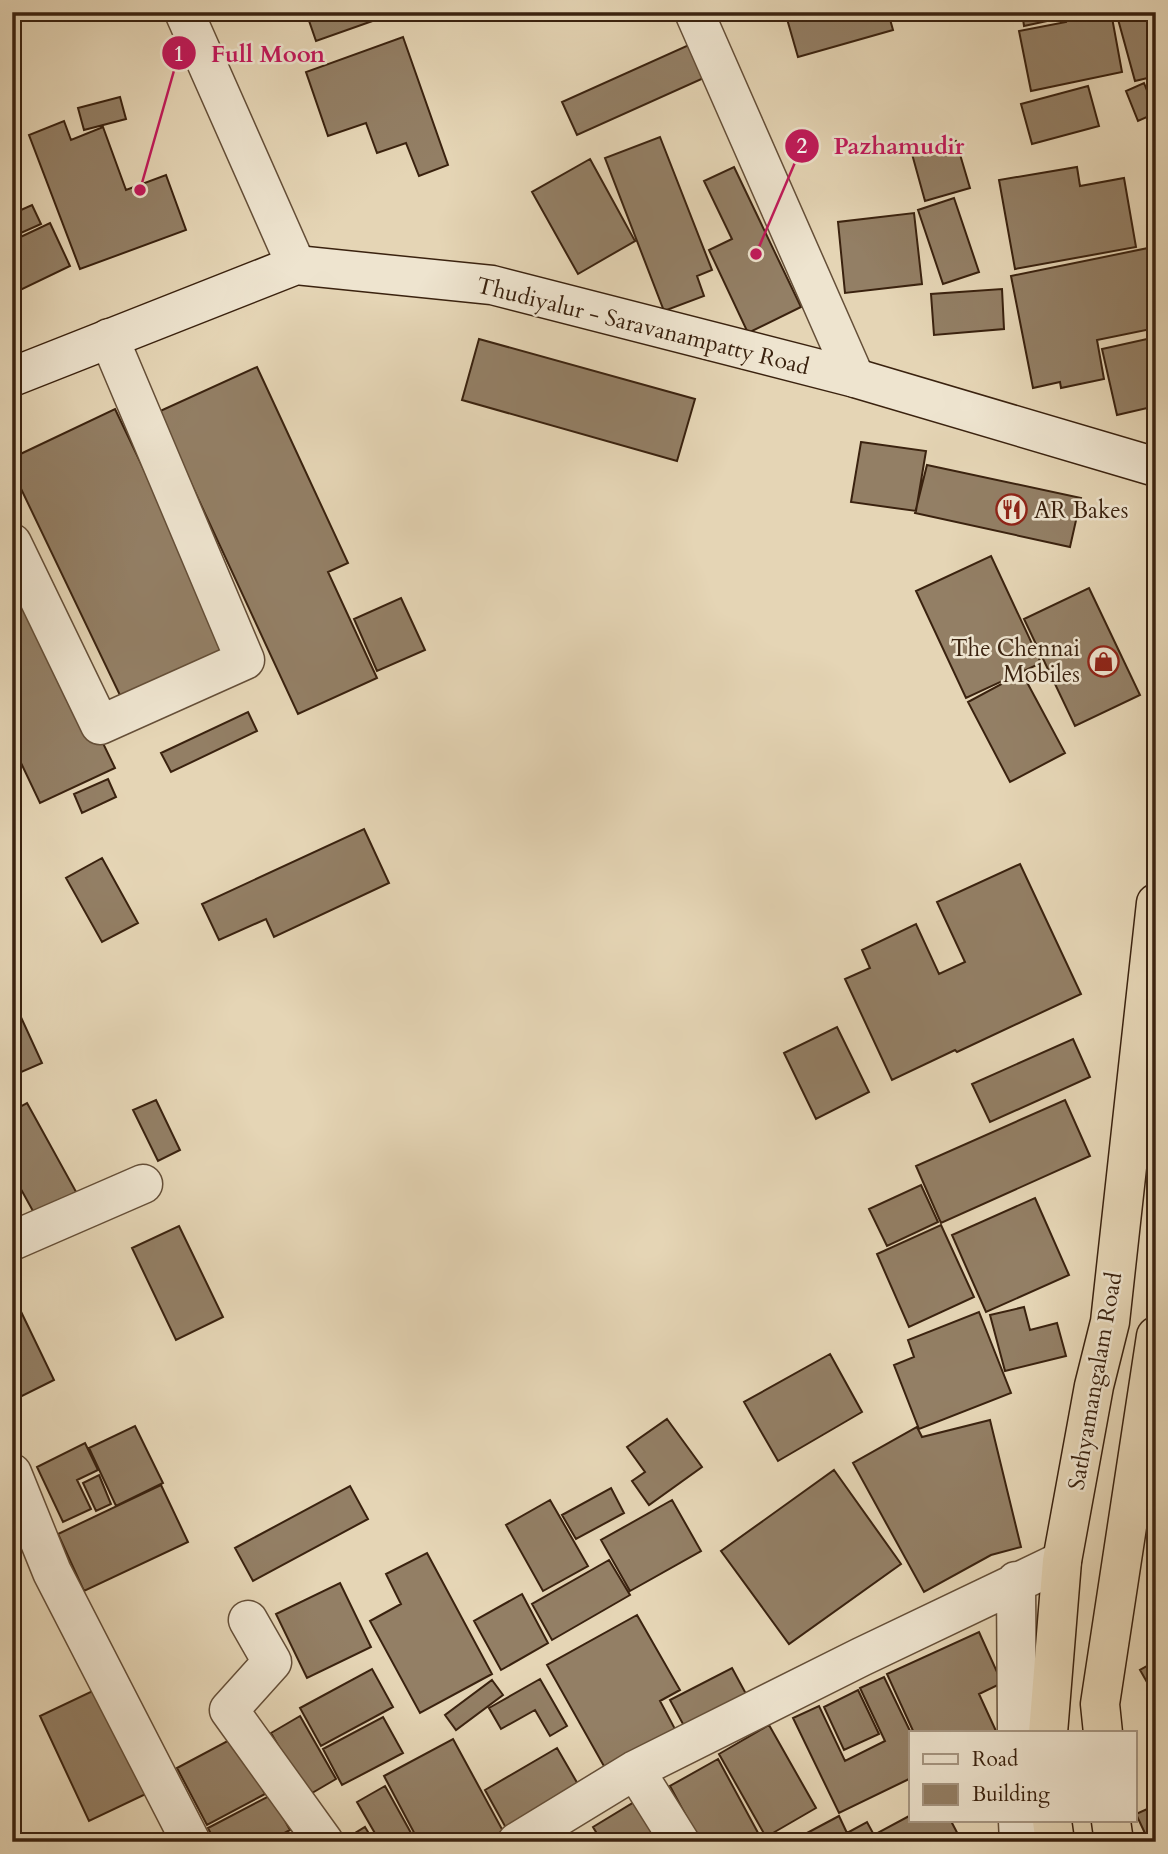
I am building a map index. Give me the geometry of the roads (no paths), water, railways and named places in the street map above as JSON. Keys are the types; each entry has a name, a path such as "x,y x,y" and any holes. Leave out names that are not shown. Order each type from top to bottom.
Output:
{"highway":[{"name":"Sathyamangalam Road","path":"1048,1731 1062,1561 1094,1386 1110,1322 1156,903"},
{"path":"1103,1731 1100,1704 1156,1336"},
{"path":"1052,1822 1055,1842"},
{"path":"1111,1822 1114,1842"}],"street":[{"path":"184,12 296,265"},
{"path":"694,12 855,378"},
{"name":"Thudiyalur - Saravanampatty Road","path":"12,377 296,265 492,285 855,378 1156,467"},
{"path":"12,542 100,725 245,660 109,338"},
{"path":"12,1241 143,1184"},
{"path":"12,1473 52,1572 191,1842"},
{"path":"517,1842 635,1770 1016,1581 1062,1561"},
{"path":"1016,1581 1017,1731"},
{"path":"248,1620 272,1662 229,1710 324,1842"},
{"path":"635,1770 680,1842"},
{"path":"1018,1822 1019,1842"}],"place":[{"name":"Full Moon","path":"140,190"},
{"name":"Pazhamudir","path":"756,254"},
{"name":"AR Bakes","path":"1011,510"},
{"name":"The Chennai Mobiles","path":"1103,661"}]}
